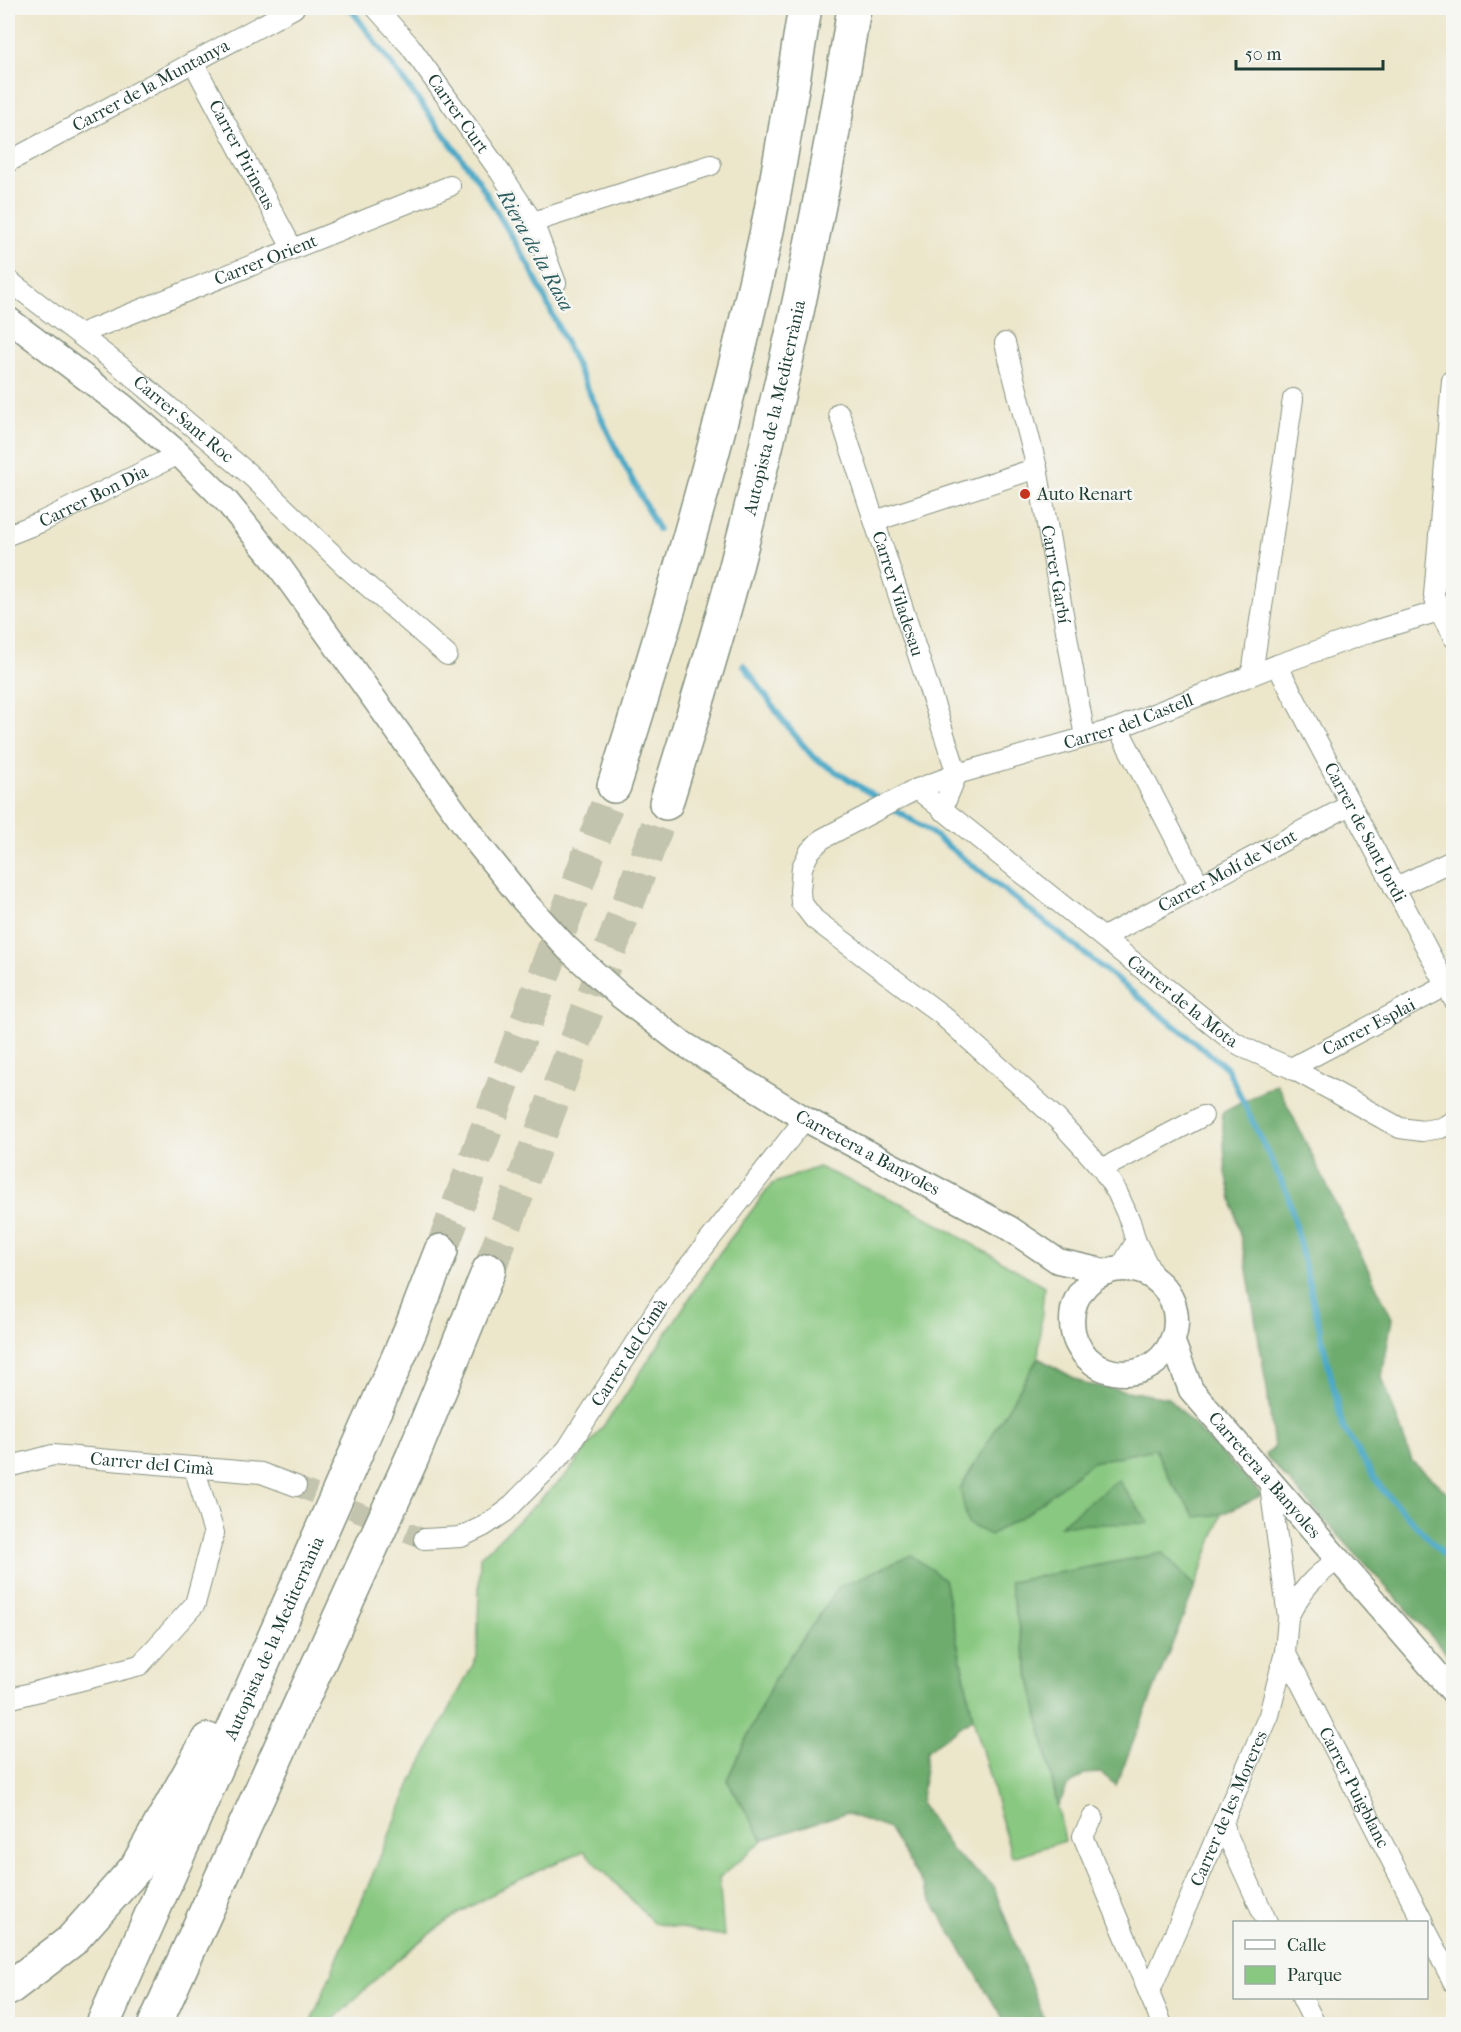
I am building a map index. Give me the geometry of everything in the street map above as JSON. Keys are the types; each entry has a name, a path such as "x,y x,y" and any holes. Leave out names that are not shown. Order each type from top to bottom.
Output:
{"highway":[{"path":"614,786 662,637 732,375 766,234 805,8"},
{"name":"Autopista de la Mediterrània","path":"666,803 739,556 781,386 817,221 854,8"},
{"name":"Autopista de la Mediterrània","path":"103,2025 393,1371 441,1251"},
{"path":"155,2025 412,1458 489,1270"},
{"path":"8,1989 71,1941 136,1868 230,1700 393,1371"},
{"path":"159,2025 170,1993"}],"street":[{"name":"Carrer Curt","path":"376,8 410,46 533,222 556,283"},
{"name":"Carrer de la Muntanya","path":"8,162 193,62 282,10"},
{"name":"Carrer Pirineus","path":"193,62 291,248"},
{"path":"533,222 711,165"},
{"name":"Carrer Orient","path":"80,334 450,186"},
{"name":"Carrer Sant Roc","path":"8,280 80,334 248,473 348,569 447,655"},
{"name":"Carretera a Banyoles","path":"8,319 123,406 179,454 227,502 276,562 479,845 524,901 567,948 619,995 678,1041 804,1119 1009,1228 1058,1261 1113,1271"},
{"name":"Carrer Garbí","path":"1005,343 1037,468 1086,737"},
{"path":"1452,380 1434,595 1446,607 1454,638"},
{"path":"1251,674 1293,399"},
{"name":"Carrer Viladesau","path":"839,413 957,774"},
{"name":"Carrer Bon Dia","path":"8,536 179,454"},
{"path":"875,520 1037,468"},
{"name":"Carrer del Castell","path":"1102,1169 1057,1119 942,1015 814,919 801,902 800,891 802,867 810,851 822,838 908,794 957,774 1118,729 1251,674 1446,607"},
{"name":"Carrer de Sant Jordi","path":"1278,665 1450,993"},
{"path":"1118,729 1200,886"},
{"path":"942,810 957,774"},
{"name":"Carrer de la Mota","path":"908,794 942,810 1231,1040 1291,1068 1400,1128 1422,1131 1441,1128 1454,1121"},
{"name":"Carrer Molí de Vent","path":"1104,937 1350,805"},
{"path":"1394,888 1454,860"},
{"name":"Carrer Esplai","path":"1291,1068 1450,993"},
{"path":"1156,1281 1136,1242 1130,1221 1117,1192 1102,1169 1203,1116"},
{"name":"Carrer del Cimà","path":"424,1539 461,1537 484,1526 505,1512 567,1449 666,1294 804,1119"},
{"path":"1073,1309 1087,1284 1113,1271 1136,1242"},
{"path":"1058,1261 1073,1309 1074,1335 1087,1358 1110,1371 1127,1373 1149,1366 1161,1357 1172,1340 1175,1326 1173,1304 1166,1291 1143,1273 1113,1271"},
{"name":"Carretera a Banyoles","path":"1172,1340 1191,1390 1454,1693"},
{"name":"Carretera a Banyoles","path":"1136,1371 1169,1379 1191,1390"},
{"name":"Carrer del Cimà","path":"8,1467 53,1455 261,1473 296,1486"},
{"path":"8,1699 140,1665 195,1604 214,1533 194,1467"},
{"name":"Carrer de les Moreres","path":"1149,1994 1269,1714 1286,1652 1288,1617 1269,1479"},
{"name":"Carrer de les Moreres","path":"1288,1617 1300,1593 1314,1577 1339,1559"},
{"name":"Carrer Puigblanc","path":"1286,1652 1422,1921"},
{"path":"1093,1817 1083,1836 1162,2025"},
{"path":"1222,1824 1266,1921"},
{"path":"1428,1934 1454,1983"},
{"path":"1302,1999 1315,2025"}],"green space":[{"path":"1277,1084 1392,1318 1382,1377 1412,1461 1453,1498 1453,1660 1265,1455 1274,1448 1267,1389 1245,1258 1226,1172 1222,1113"},
{"path":"818,1167 907,1206 1044,1286 1038,1358 960,1489 1028,1513 1092,1462 1155,1449 1173,1485 1196,1516 1222,1514 1195,1587 1163,1553 1009,1582 1065,1841 1012,1857 973,1718 944,1579 839,1587 774,1680 727,1780 763,1840 719,1878 724,1936 654,1923 584,1851 515,1882 449,1920 402,1956 329,2024 310,2024 412,1781 477,1657 480,1557 568,1473 619,1405 718,1255 772,1184"},
{"path":"1038,1358 1085,1384 1168,1398 1262,1495 1222,1514 1196,1517 1173,1485 1155,1449 1092,1462 1028,1513 990,1535 968,1524 960,1489"},
{"path":"1118,1480 1149,1523 1060,1525"},
{"path":"1163,1553 1195,1587 1116,1785 1101,1773 1084,1774 1067,1787 1058,1806 1009,1582"},
{"path":"911,1555 944,1579 973,1718 927,1751 921,1804 952,1851 993,1886 1046,2024 1006,2024 889,1829 845,1813 763,1840 727,1780 774,1680 839,1587"}],"waterway":[{"name":"Riera de la Rasa","path":"350,8 478,180 530,267 614,445 658,529"},
{"path":"744,665 784,722 813,757 884,802"},
{"path":"892,808 925,828 1227,1068 1288,1195 1343,1427 1381,1488 1443,1554 1454,1559"}],"tunnel":[{"path":"441,1251 614,786"},
{"path":"489,1270 666,803"},
{"path":"296,1486 424,1539"}],"place":[{"name":"Auto Renart","path":"1025,494"}]}
